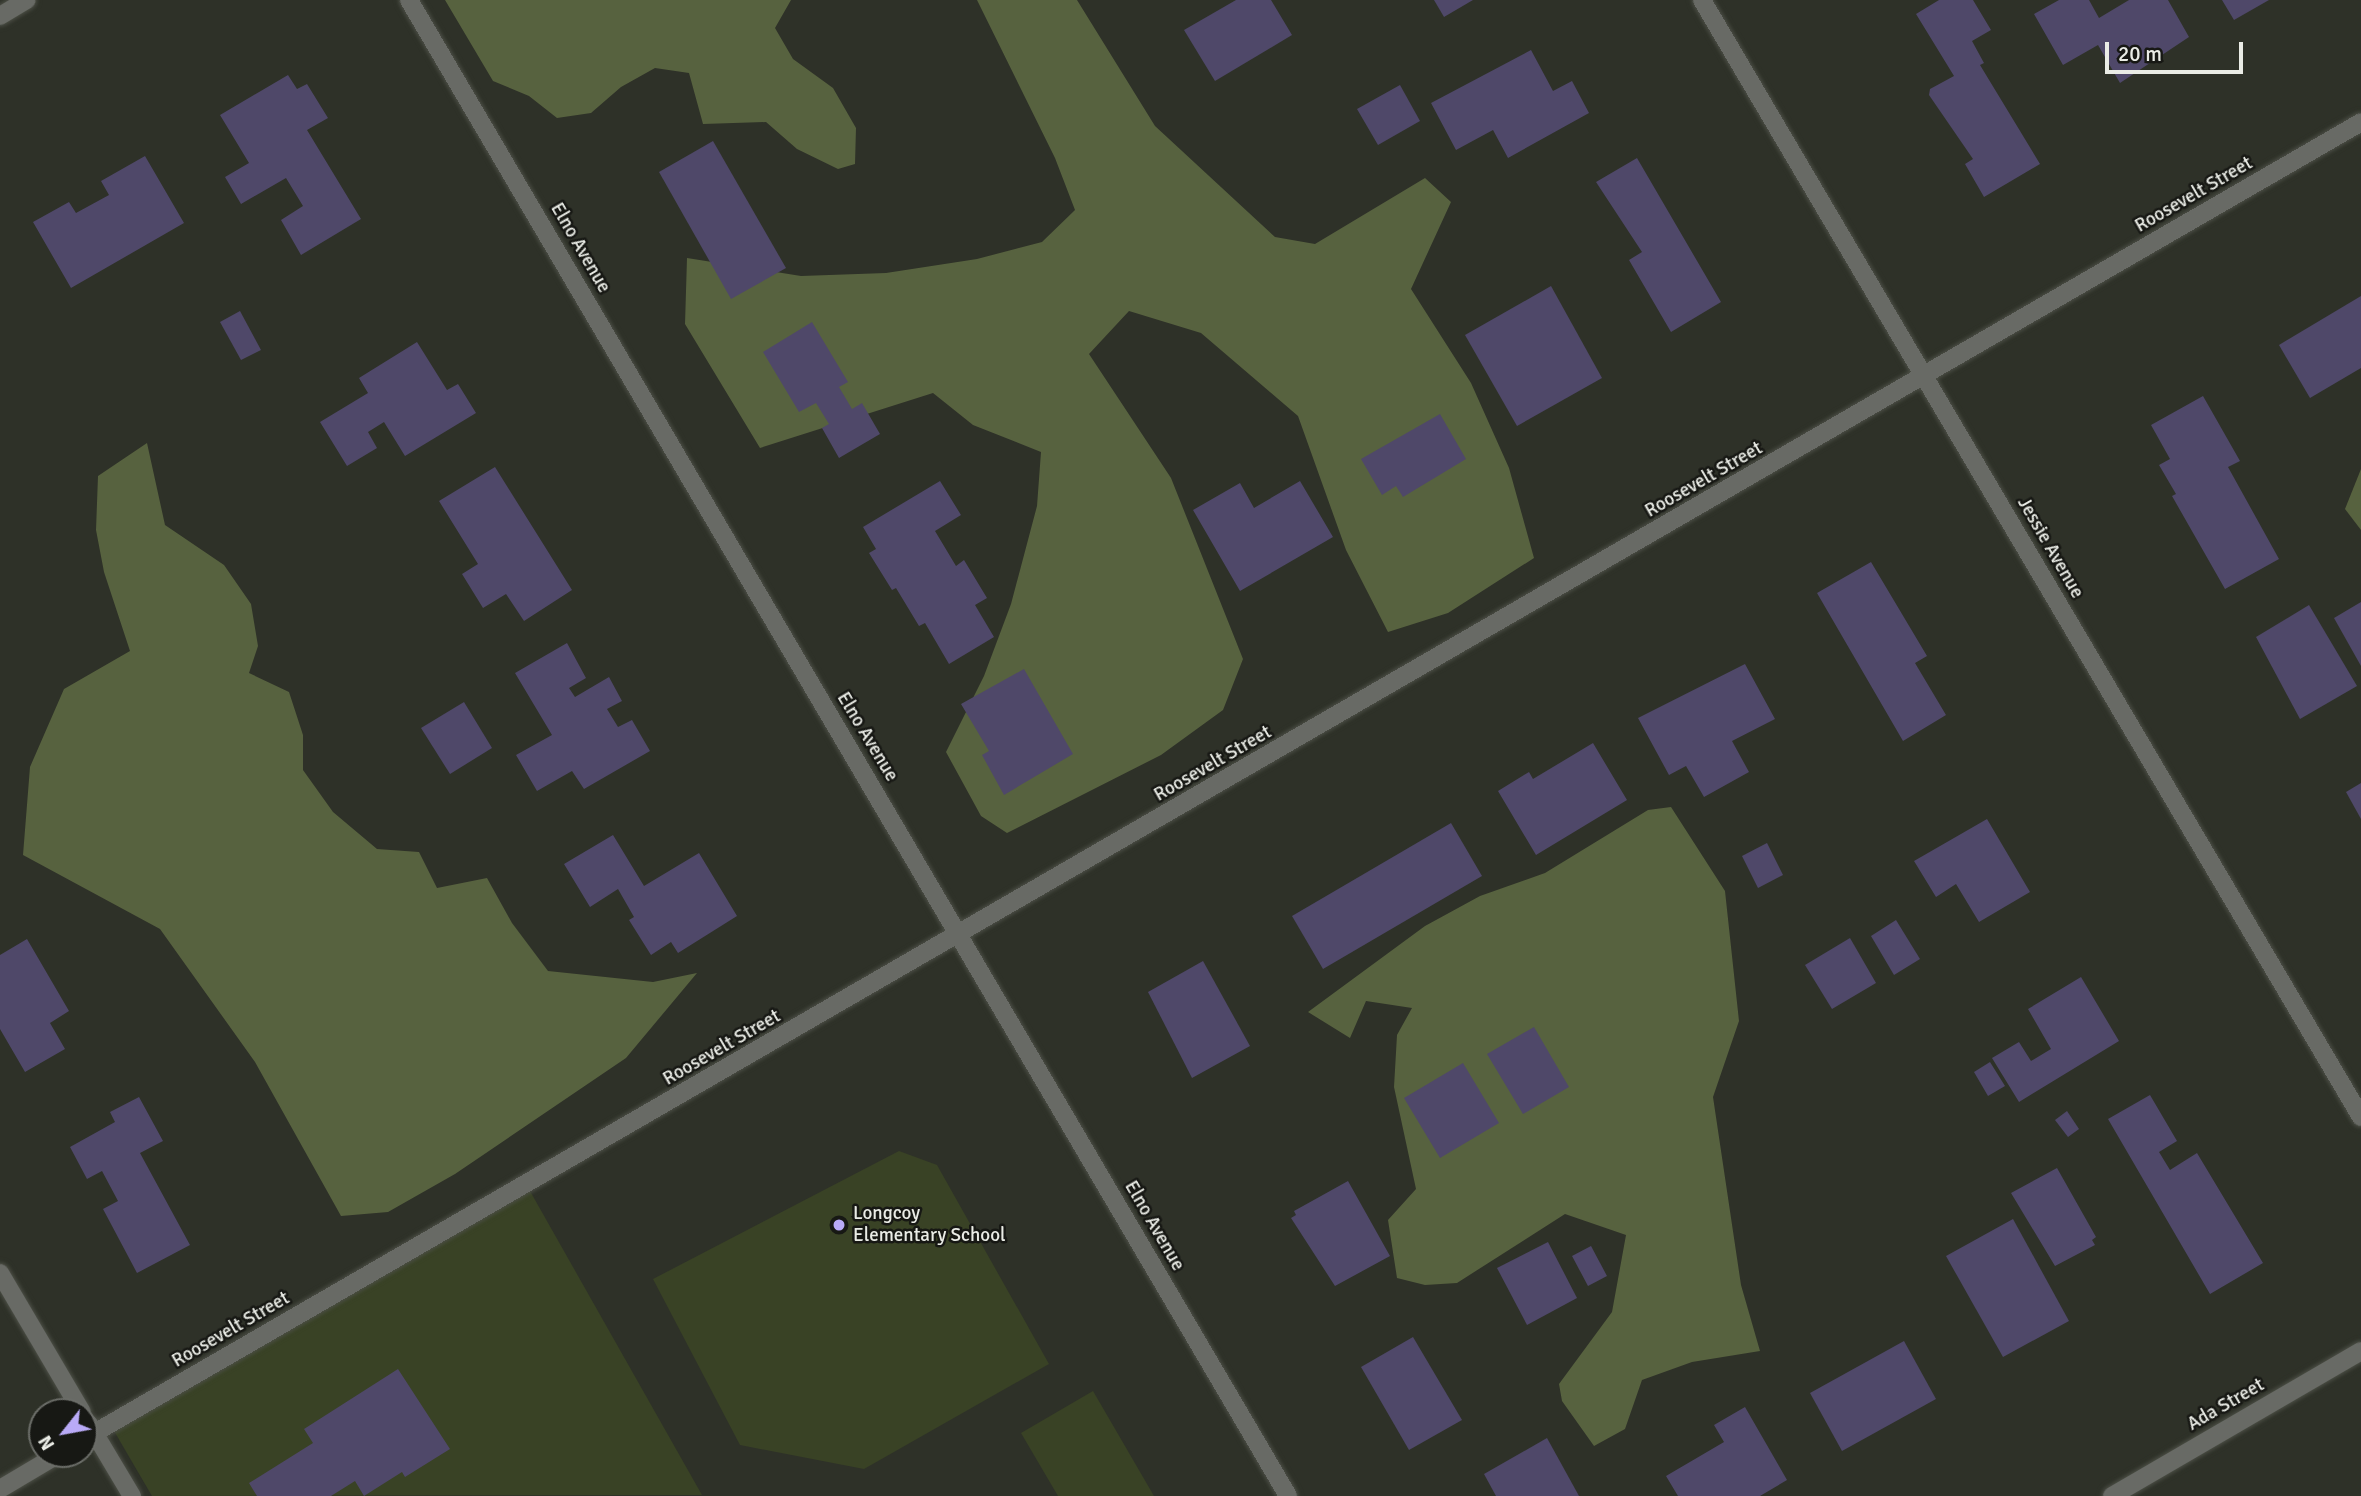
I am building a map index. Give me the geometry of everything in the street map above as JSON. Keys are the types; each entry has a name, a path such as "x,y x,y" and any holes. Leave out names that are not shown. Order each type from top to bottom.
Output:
{"street":[{"path":"0,16 27,0"},
{"name":"Elno Avenue","path":"409,0 1288,1496"},
{"name":"Jessie Avenue","path":"1702,0 2361,1117"},
{"name":"Roosevelt Street","path":"98,1431 960,935 2361,122"},
{"path":"0,1273 74,1398"},
{"name":"Ada Street","path":"2112,1496 2361,1351"},
{"path":"98,1449 132,1496"},
{"path":"0,1489 35,1468"}],"green space":[{"path":"445,0 791,0 775,28 793,59 833,88 856,128 855,164 838,169 797,149 766,122 703,124 689,73 655,68 621,87 591,113 557,118 529,96 493,81"},
{"path":"977,0 1077,0 1155,126 1275,237 1315,244 1425,178 1451,202 1411,289 1471,383 1509,468 1534,558 1448,613 1388,632 1346,550 1298,416 1201,333 1129,311 1089,354 1171,478 1243,659 1223,710 1161,755 1007,833 981,816 946,752 984,676 1011,604 1037,506 1041,452 973,425 933,393 760,448 685,324 687,258 801,276 886,273 977,259 1042,242 1075,210 1055,158"},
{"path":"147,443 165,525 224,565 251,604 258,646 249,673 289,692 303,735 303,770 333,812 377,849 419,852 437,888 487,878 512,923 548,971 653,982 697,973 626,1058 455,1174 388,1212 341,1216 255,1062 160,929 23,855 30,767 64,689 130,651 104,572 96,530 98,476"},
{"path":"2361,469 2361,530 2345,509"},
{"path":"1671,807 1725,891 1739,1021 1713,1097 1741,1285 1760,1351 1692,1362 1642,1380 1625,1429 1594,1446 1562,1401 1559,1384 1612,1312 1626,1235 1565,1214 1457,1283 1425,1285 1397,1278 1388,1220 1416,1189 1394,1087 1397,1035 1412,1008 1366,1001 1350,1038 1308,1012 1425,926 1480,896 1545,873 1648,810"},
{"path":"899,1151 937,1165 1049,1364 864,1469 740,1445 653,1279"},
{"path":"526,1184 702,1495 152,1496 110,1424"},
{"path":"1093,1391 1154,1496 1058,1496 1021,1433"}],"building":[{"path":"1236,0 1271,0 1292,35 1215,81 1184,30"},
{"path":"1434,0 1473,0 1444,17"},
{"path":"1939,0 1973,0 1991,30 1972,41 1984,63 1980,65 2040,164 1984,197 1965,164 1973,159 1929,95 1930,89 1954,76 1916,14"},
{"path":"2059,0 2089,0 2099,18 2129,0 2168,0 2189,37 2120,83 2098,45 2063,65 2034,14"},
{"path":"2222,0 2269,0 2234,20"},
{"path":"1531,50 1553,91 1572,81 1589,113 1508,158 1493,130 1456,150 1431,103"},
{"path":"288,75 297,89 307,84 328,118 307,130 361,219 301,255 281,220 303,206 286,178 241,204 225,177 249,163 220,115"},
{"path":"1400,85 1420,121 1378,145 1357,109"},
{"path":"713,141 786,268 731,299 659,172"},
{"path":"145,156 184,223 71,288 33,222 69,202 76,213 109,195 101,181"},
{"path":"1637,158 1721,302 1671,332 1629,260 1642,252 1596,182"},
{"path":"1551,286 1602,378 1517,426 1465,335"},
{"path":"2361,296 2361,368 2310,398 2279,345"},
{"path":"240,311 261,350 241,360 220,322"},
{"path":"812,322 848,382 839,387 852,409 862,403 880,434 839,458 822,428 829,424 816,403 799,412 763,352"},
{"path":"417,342 447,390 458,384 476,413 405,456 384,422 368,432 377,448 347,466 320,422 368,393 359,378"},
{"path":"2203,396 2240,461 2228,467 2279,559 2225,589 2172,496 2176,494 2159,465 2170,459 2151,425"},
{"path":"1440,414 1466,459 1403,497 1396,486 1382,495 1361,459"},
{"path":"495,467 572,590 524,621 506,594 483,608 462,574 478,564 439,501"},
{"path":"940,481 961,515 935,531 956,566 964,560 987,598 975,605 994,637 949,664 925,623 919,626 896,588 892,590 869,553 876,549 863,527"},
{"path":"1300,481 1333,537 1240,591 1193,510 1240,483 1254,508"},
{"path":"1871,562 1927,656 1915,663 1946,715 1903,741 1817,593"},
{"path":"2361,602 2361,666 2334,618"},
{"path":"2309,605 2357,686 2300,719 2256,637"},
{"path":"567,643 586,678 569,688 575,697 609,677 622,701 607,709 618,727 632,720 650,751 584,789 572,771 537,791 516,755 552,735 515,673"},
{"path":"1745,664 1775,719 1732,741 1749,772 1704,797 1686,766 1669,775 1638,718"},
{"path":"1024,669 1073,754 1004,795 982,755 989,751 961,704"},
{"path":"464,702 492,748 450,774 421,728"},
{"path":"1593,743 1627,800 1536,855 1498,791 1529,772 1533,779"},
{"path":"2361,783 2361,819 2346,792"},
{"path":"1987,819 2030,892 1979,922 1956,884 1936,897 1914,861"},
{"path":"1451,823 1482,876 1323,969 1292,916"},
{"path":"613,835 644,886 699,853 737,916 678,953 671,942 651,955 629,920 634,917 618,889 590,907 564,864"},
{"path":"1767,843 1783,875 1758,888 1742,856"},
{"path":"1896,920 1920,959 1894,975 1871,936"},
{"path":"1850,938 1876,983 1832,1009 1805,965"},
{"path":"27,939 69,1011 50,1023 65,1049 25,1072 0,1029 0,955"},
{"path":"1203,961 1250,1046 1192,1078 1148,992"},
{"path":"2081,977 2119,1041 2019,1102 1992,1058 2019,1042 2031,1061 2051,1049 2028,1009"},
{"path":"1534,1027 1569,1087 1523,1114 1487,1054"},
{"path":"1990,1062 2005,1086 1988,1096 1974,1072"},
{"path":"1463,1063 1499,1123 1440,1158 1404,1098"},
{"path":"2150,1095 2177,1141 2159,1152 2170,1170 2197,1153 2263,1263 2210,1294 2108,1119"},
{"path":"139,1097 163,1141 140,1153 190,1245 137,1273 103,1209 118,1201 102,1171 87,1179 70,1147 115,1122 110,1112"},
{"path":"2067,1111 2079,1129 2068,1137 2055,1120"},
{"path":"2057,1168 2096,1237 2092,1240 2095,1245 2055,1266 2011,1193"},
{"path":"1348,1181 1390,1256 1335,1286 1291,1218 1296,1215 1294,1211"},
{"path":"2013,1219 2069,1321 2003,1357 1946,1256"},
{"path":"1548,1242 1577,1298 1527,1325 1497,1268"},
{"path":"1591,1246 1607,1276 1588,1286 1572,1256"},
{"path":"1413,1337 1462,1420 1409,1450 1361,1367"},
{"path":"1904,1341 1936,1399 1842,1451 1810,1393"},
{"path":"398,1369 450,1449 405,1477 402,1472 364,1496 355,1481 331,1496 257,1496 249,1483 313,1443 304,1429"},
{"path":"1745,1407 1787,1480 1760,1496 1678,1496 1666,1476 1724,1442 1714,1425"},
{"path":"1547,1438 1579,1496 1496,1496 1484,1474"}],"place":[{"name":"Longcoy Elementary School","path":"839,1225"}]}
